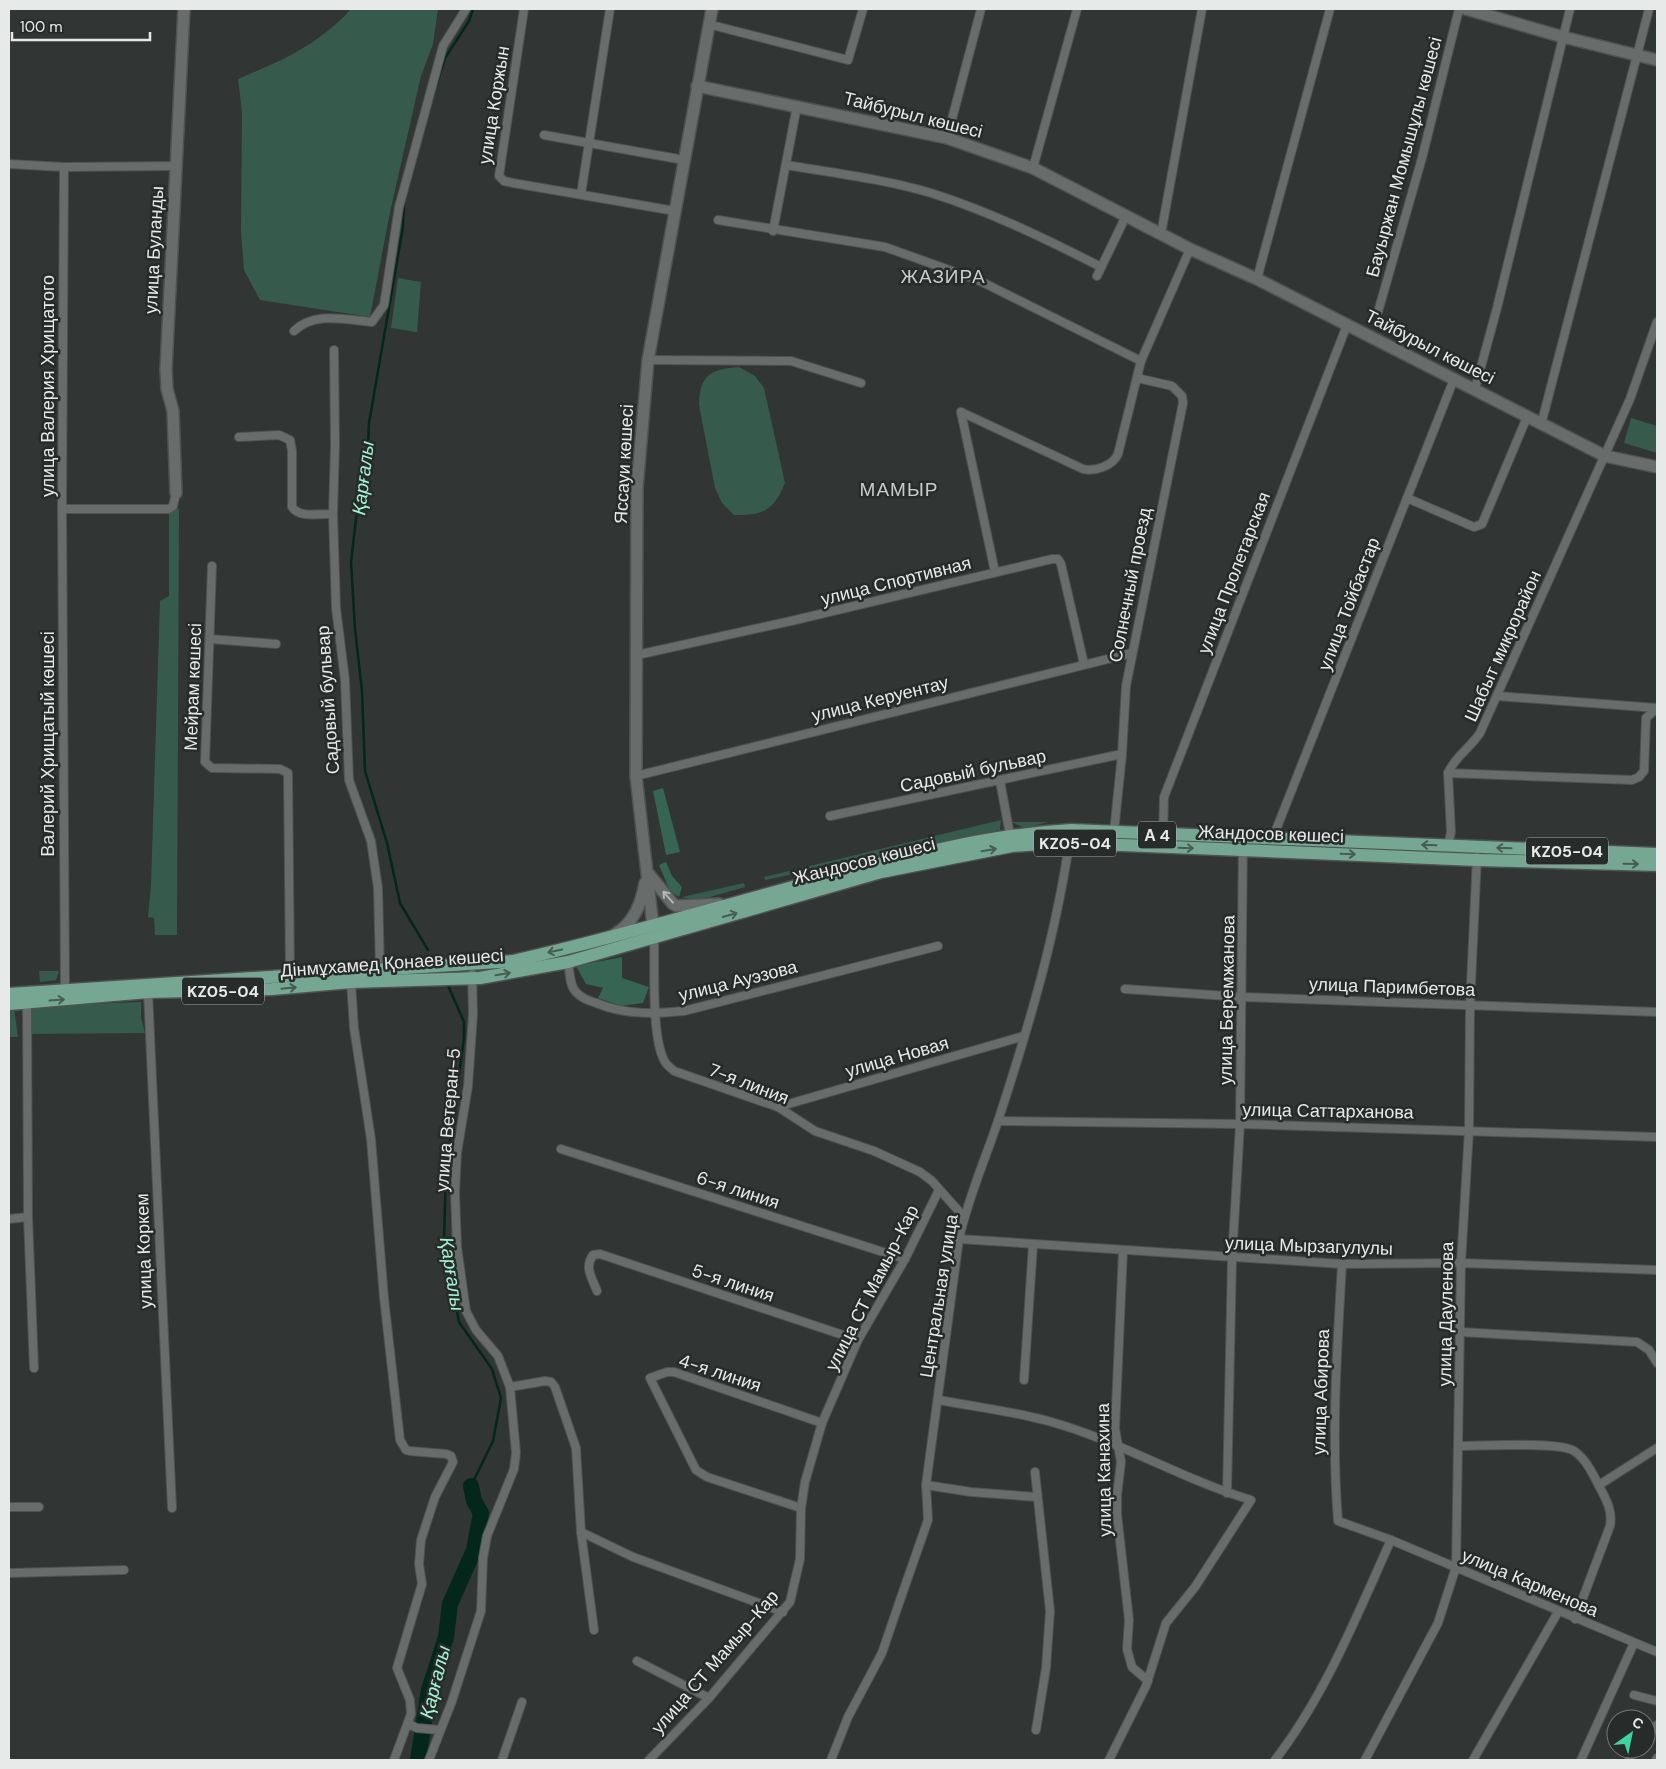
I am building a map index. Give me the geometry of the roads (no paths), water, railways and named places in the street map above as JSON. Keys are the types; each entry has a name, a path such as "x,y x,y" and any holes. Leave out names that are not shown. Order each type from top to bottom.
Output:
{"main road":[{"name":"Жандосов көшесі","path":"654,931 881,872 1012,846 1114,832 1163,835 1243,844 1272,840 1448,846 1477,854 1657,854"},
{"name":"Жандосов көшесі","path":"730,904 886,861 1010,835 1477,854 1657,865"},
{"name":"KZ05-04","path":"654,931 673,920 730,904"},
{"name":"Дінмұхамед Қонаев көшесі","path":"9,1004 148,992 272,989 352,982 438,979 471,965 513,961 654,931"},
{"name":"Дінмұхамед Қонаев көшесі","path":"9,994 46,991 65,984 432,967 472,978 568,962 654,931"}],"street":[{"name":"улица Буланды","path":"176,493 173,411 167,389 166,369 184,9"},
{"path":"294,331 303,322 314,318 372,322 384,305 399,207 443,46 466,9"},
{"name":"улица Коржын","path":"524,9 499,176 504,181 513,183 674,211"},
{"path":"581,194 610,9"},
{"name":"Яссауи көшесі","path":"654,931 636,776 637,488 648,360 712,9"},
{"path":"708,24 848,60 863,9"},
{"path":"947,138 981,9"},
{"path":"1033,168 1076,9"},
{"path":"1161,234 1202,9"},
{"path":"1257,279 1330,9"},
{"name":"Бауыржан Момышұлы көшесі","path":"1378,312 1422,158 1459,9"},
{"path":"1466,9 1563,37 1657,60"},
{"path":"1475,390 1497,308 1570,9"},
{"path":"1541,425 1649,9"},
{"name":"Тайбурыл көшесі","path":"698,86 947,138 1033,168 1190,249 1257,279 1604,456 1657,467"},
{"path":"773,230 797,106"},
{"path":"544,135 684,160"},
{"path":"9,164 64,167 176,166"},
{"path":"786,165 876,180 950,199 1006,220 1102,267"},
{"name":"улица Валерия Хрищатого","path":"64,167 62,509 169,509 174,506 176,493"},
{"path":"1097,276 1126,216"},
{"path":"718,220 885,247 980,281 1141,362"},
{"path":"995,572 961,412 1089,471 1116,458 1141,362 1190,249"},
{"name":"Шабыт микрорайон","path":"1448,773 1450,766 1475,740 1497,696 1630,399 1657,322"},
{"name":"улица Пролетарская","path":"1163,835 1164,797 1347,325"},
{"name":"Садовый бульвар","path":"334,350 335,445 333,514 336,608 345,680 349,780 371,841 378,888 380,970"},
{"path":"648,360 791,360 861,383"},
{"name":"Солнечный проезд","path":"1114,832 1122,754 1126,686 1183,403 1182,396 1172,386 1137,378"},
{"name":"улица Тойбастар","path":"1272,840 1454,379"},
{"path":"1407,498 1474,527 1479,527 1482,524 1527,417"},
{"path":"239,437 280,435 290,440 292,451 292,507 295,512 301,514 333,514"},
{"name":"Валерий Хрищатый көшесі","path":"62,509 65,984"},
{"name":"улица Спортивная","path":"636,655 791,621 1052,559 1058,560 1061,564 1084,664"},
{"name":"Мейрам көшесі","path":"212,566 205,762 212,768 280,769 288,773 290,974"},
{"path":"210,639 276,644"},
{"name":"улица Керуентау","path":"636,776 1132,653"},
{"path":"1497,696 1657,708"},
{"path":"1448,846 1450,832 1448,773 1632,780 1639,777 1644,770 1646,718 1657,708"},
{"name":"Садовый бульвар","path":"830,816 1122,754"},
{"path":"1000,781 1010,835"},
{"name":"Центральная улица","path":"831,1760 848,1717 882,1653 928,1520 926,1485 939,1400 959,1239 964,1217 998,1121 1024,1036 1057,913 1070,837"},
{"name":"улица Беремжанова","path":"1227,1493 1232,1259 1240,1124 1243,844"},
{"name":"улица Дауленова","path":"1365,1760 1438,1623 1456,1567 1461,1263 1469,1130 1470,1005 1477,854"},
{"path":"647,872 672,904 677,906 730,904"},
{"path":"590,944 612,936 626,928 642,900 647,872"},
{"name":"7-я линия","path":"654,931 655,1014 662,1054 665,1062 674,1071 778,1107 815,1131 874,1151 920,1172 932,1181 964,1217"},
{"name":"улица Ауэзова","path":"568,962 575,992 584,999 613,1010 635,1014 655,1014 684,1011 938,946"},
{"name":"улица Ветеран-5","path":"429,1760 481,1611 483,1558 487,1536 514,1469 516,1453 510,1387 498,1356 476,1330 466,1312 457,1247 455,1192 458,1153 468,1086 473,1014 471,965"},
{"path":"352,982 354,1028 371,1139 384,1298 400,1440 406,1450 446,1454 451,1456 453,1462 435,1498 421,1540 419,1564 422,1584 398,1661 398,1675 411,1705 408,1724 394,1760"},
{"path":"9,988 46,991"},
{"name":"улица Паримбетова","path":"1125,989 1242,997 1657,1012"},
{"name":"улица Коркем","path":"148,992 172,1508"},
{"path":"27,1002 28,1217 34,1368"},
{"name":"улица Новая","path":"778,1107 1024,1036"},
{"name":"улица Саттарханова","path":"998,1121 1240,1124 1657,1137"},
{"name":"6-я линия","path":"561,1149 905,1259"},
{"name":"улица СТ Мамыр-Кар","path":"649,1760 709,1698 790,1602 796,1583 800,1559 801,1508 805,1482 822,1423 858,1340 905,1259 939,1190"},
{"path":"9,1218 28,1217"},
{"name":"улица Мырзагулулы","path":"959,1239 1232,1259 1342,1264 1461,1263 1657,1270"},
{"path":"1024,1380 1033,1245"},
{"name":"улица Канахина","path":"1123,1251 1115,1429 1121,1462 1117,1514 1129,1620 1127,1649 1132,1667 1148,1681"},
{"name":"5-я линия","path":"597,1291 588,1267 593,1255 600,1254 858,1340"},
{"name":"улица Абирова","path":"1338,1521 1334,1465 1334,1400 1342,1264"},
{"path":"1461,1332 1637,1342 1649,1350 1657,1363"},
{"name":"4-я линия","path":"801,1508 708,1477 696,1470 650,1378 674,1372 822,1423"},
{"path":"510,1387 545,1381 555,1387 576,1448 581,1532 594,1630"},
{"path":"939,1400 1048,1421 1119,1446 1227,1493 1251,1500 1195,1587 1166,1623 1148,1681 1109,1760"},
{"path":"1459,1446 1557,1446 1574,1450 1586,1463 1610,1509 1610,1526 1575,1619"},
{"path":"1599,1486 1657,1448"},
{"path":"1034,1472 1050,1611 1046,1668 1036,1730"},
{"path":"926,1485 971,1492 1037,1497"},
{"path":"9,1508 39,1507"},
{"name":"улица Карменова","path":"1338,1521 1391,1540 1558,1612 1657,1652"},
{"path":"581,1532 633,1557 783,1612"},
{"path":"1275,1760 1290,1742 1333,1669 1391,1540"},
{"path":"9,1573 124,1570"},
{"path":"1473,1760 1558,1612"},
{"path":"1581,1760 1634,1643"},
{"path":"637,1661 709,1698"},
{"path":"1634,1695 1657,1701"},
{"path":"502,1760 522,1702"},
{"path":"408,1724 417,1728 440,1730"}],"waterway":[{"name":"Қарғалы","path":"431,102 445,58 469,21 473,9"},
{"name":"Қарғалы","path":"404,202 403,227 369,423 367,469 356,519 351,562 355,629 362,691 365,771 387,843 400,903 428,950"},
{"name":"Қарғалы","path":"447,983 464,1022 464,1038 446,1171 444,1238 459,1322 492,1369 501,1398 493,1441 471,1486"},
{"name":"Қарғалы","path":"418,1760 429,1690 446,1637 450,1604 474,1550 481,1513 474,1501 471,1486"}],"district":[{"name":"ЖАЗИРА","path":"943,276"},
{"name":"МАМЫР","path":"899,489"}]}
